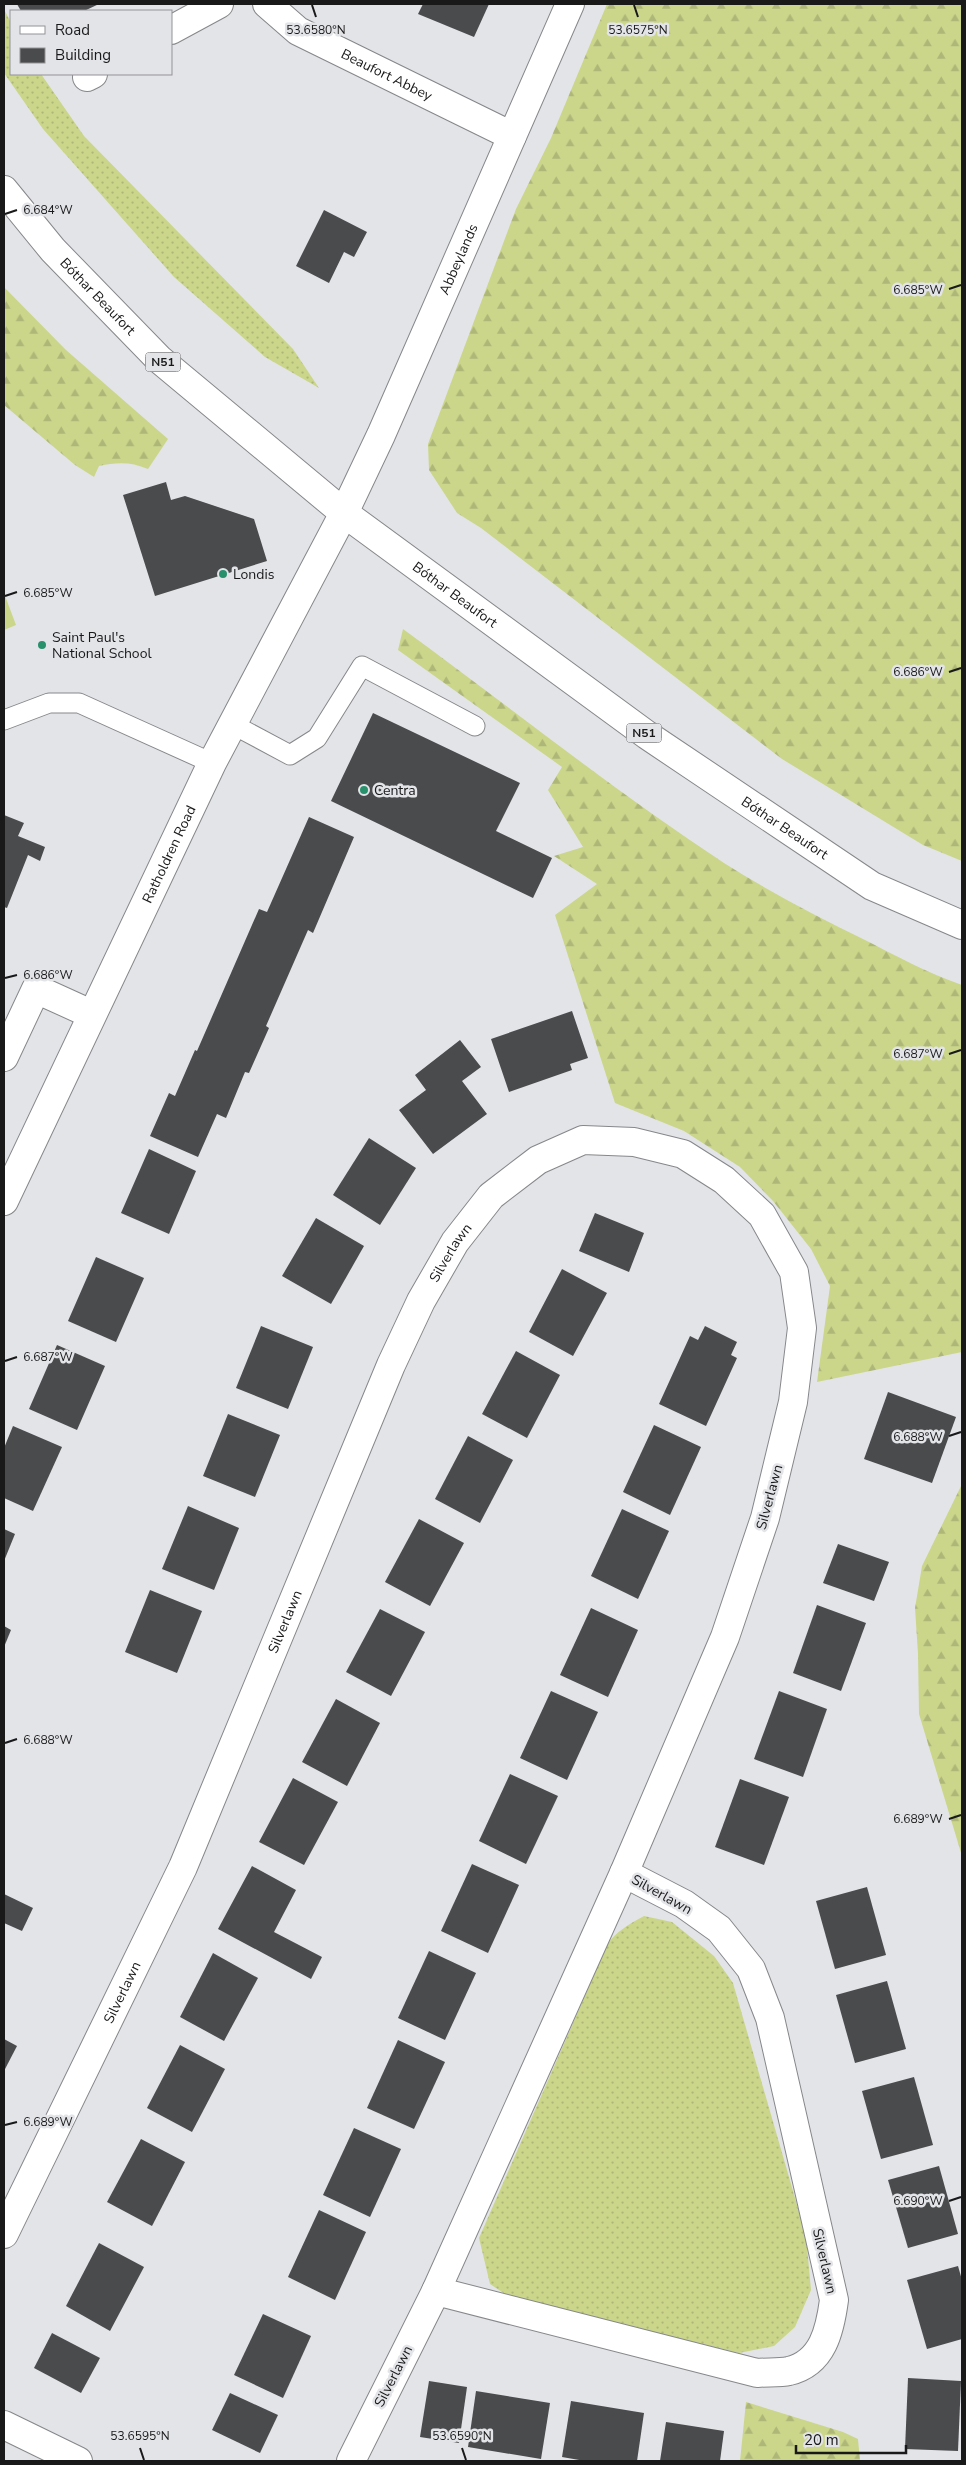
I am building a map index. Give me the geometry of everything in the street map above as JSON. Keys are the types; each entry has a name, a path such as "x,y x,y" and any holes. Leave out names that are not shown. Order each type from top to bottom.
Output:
{"street":[{"path":"172,29 219,4"},
{"name":"Beaufort Abbey","path":"267,4 298,31 512,136"},
{"name":"Abbeylands","path":"344,513 381,435 570,4"},
{"name":"Bóthar Beaufort","path":"4,190 53,250 159,359 344,513 647,735 864,880 962,924"},
{"name":"Ratholdren Road","path":"4,1201 91,1014 212,763 344,513"},
{"path":"4,1057 36,989 91,1014"},
{"name":"Silverlawn","path":"4,2234 183,1867 392,1365 421,1301 455,1242 491,1196 538,1160 583,1140 634,1142 683,1154 724,1180 762,1215 794,1272 802,1328 793,1402 765,1518 725,1637 624,1873 436,2290 350,2461"},
{"name":"Silverlawn","path":"436,2290 758,2373 790,2371 815,2358 830,2330 834,2300 770,2018 751,1969 719,1929 684,1904 624,1873"},
{"path":"4,2425 78,2461"}],"lane":[{"path":"232,724 290,755 316,738 362,666 475,726"},
{"path":"4,720 49,703 79,703 212,763"}],"green space":[{"path":"607,4 962,4 962,861 923,845 782,759 481,528 457,513 429,470 428,444 516,209 551,138"},
{"path":"4,9 10,21 10,75 42,75 84,136 293,349 319,388 265,357 174,277 43,129 4,73"},
{"path":"4,287 66,350 168,439 148,469 118,463 99,466 94,477 75,465 4,405"},
{"path":"4,593 16,625 4,630"},
{"path":"403,629 602,777 724,863 828,921 912,964 962,985 962,1352 817,1382 830,1286 811,1249 773,1201 740,1167 684,1131 615,1103 555,915 597,884 554,856 583,847 548,790 562,767 398,650"},
{"path":"962,1484 962,1856 919,1714 915,1608 922,1566"},
{"path":"644,1916 672,1922 714,1956 733,1983 806,2236 811,2290 795,2327 774,2346 739,2353 508,2296 490,2284 479,2238 604,1950 622,1929"},
{"path":"746,2402 843,2432 858,2439 860,2461 740,2461"}],"building":[{"path":"17,4 99,4 86,10 20,10"},
{"path":"423,4 489,4 474,37 418,14"},
{"path":"324,210 367,232 354,257 344,252 329,283 296,266"},
{"path":"166,482 171,500 185,496 254,519 267,561 155,596 123,495"},
{"path":"373,713 520,783 496,831 552,858 533,898 331,801"},
{"path":"4,815 24,823 18,836 45,847 40,861 28,855 7,908 4,907"},
{"path":"309,817 354,837 313,933 308,930 266,1026 269,1028 249,1073 245,1072 226,1118 217,1114 198,1157 150,1136 169,1093 175,1096 195,1050 197,1051 259,909 267,912"},
{"path":"572,1011 588,1058 570,1064 572,1070 509,1092 491,1039"},
{"path":"460,1040 481,1067 462,1081 487,1114 433,1154 399,1110 426,1090 415,1075"},
{"path":"369,1138 416,1168 380,1225 333,1195"},
{"path":"149,1149 196,1171 169,1234 121,1213"},
{"path":"595,1213 644,1233 629,1272 579,1251"},
{"path":"316,1218 364,1246 331,1304 282,1276"},
{"path":"96,1257 144,1278 116,1342 68,1321"},
{"path":"562,1269 607,1293 573,1356 529,1332"},
{"path":"261,1326 313,1347 288,1409 236,1388"},
{"path":"705,1326 737,1342 731,1355 737,1358 706,1426 659,1404 690,1336 698,1340"},
{"path":"57,1345 105,1366 77,1430 29,1409"},
{"path":"516,1351 560,1375 527,1438 482,1414"},
{"path":"888,1392 956,1417 932,1483 864,1459"},
{"path":"228,1414 280,1435 255,1497 203,1476"},
{"path":"654,1425 701,1447 670,1515 623,1492"},
{"path":"13,1426 62,1447 33,1511 4,1498 4,1448"},
{"path":"468,1436 513,1460 480,1523 435,1499"},
{"path":"188,1506 239,1528 214,1590 162,1569"},
{"path":"622,1509 669,1531 638,1599 591,1576"},
{"path":"419,1519 464,1543 430,1606 385,1582"},
{"path":"4,1529 15,1534 4,1561"},
{"path":"838,1544 889,1562 874,1601 823,1583"},
{"path":"150,1590 202,1611 177,1673 125,1652"},
{"path":"817,1605 866,1623 841,1691 793,1673"},
{"path":"591,1608 638,1630 608,1697 560,1675"},
{"path":"380,1609 425,1632 391,1696 346,1672"},
{"path":"4,1626 11,1630 4,1647"},
{"path":"551,1691 598,1712 567,1780 520,1758"},
{"path":"779,1691 827,1709 803,1777 754,1759"},
{"path":"336,1699 380,1723 347,1786 302,1762"},
{"path":"510,1774 558,1796 526,1864 479,1841"},
{"path":"293,1778 338,1802 304,1865 259,1842"},
{"path":"740,1779 789,1797 764,1865 715,1847"},
{"path":"472,1864 519,1885 488,1953 441,1931"},
{"path":"252,1866 296,1890 274,1932 322,1957 311,1979 218,1929"},
{"path":"867,1887 886,1955 835,1969 816,1901"},
{"path":"4,1894 33,1908 22,1931 4,1923"},
{"path":"429,1951 476,1973 445,2040 398,2018"},
{"path":"213,1953 258,1978 224,2041 180,2017"},
{"path":"887,1981 906,2049 855,2063 836,1995"},
{"path":"4,2039 17,2046 4,2071"},
{"path":"398,2040 445,2062 414,2129 367,2108"},
{"path":"180,2045 225,2069 192,2132 147,2108"},
{"path":"914,2077 933,2145 881,2159 862,2091"},
{"path":"354,2128 401,2149 370,2217 323,2195"},
{"path":"141,2139 185,2162 152,2226 107,2202"},
{"path":"939,2166 958,2234 908,2248 888,2180"},
{"path":"319,2210 366,2232 335,2300 288,2277"},
{"path":"99,2243 144,2267 110,2331 66,2306"},
{"path":"958,2266 962,2280 962,2339 927,2349 907,2280"},
{"path":"263,2314 311,2336 283,2398 234,2375"},
{"path":"52,2333 100,2358 81,2393 34,2368"},
{"path":"908,2378 961,2381 958,2451 905,2449"},
{"path":"429,2381 467,2387 459,2443 420,2437"},
{"path":"476,2391 550,2403 541,2459 468,2447"},
{"path":"230,2393 278,2415 260,2453 212,2430"},
{"path":"571,2401 644,2413 637,2461 585,2461 562,2457"},
{"path":"666,2422 724,2431 720,2461 660,2461"}],"place":[{"name":"Londis","path":"223,574"},
{"name":"Saint Paul's National School","path":"42,645"},
{"name":"Centra","path":"364,790"}]}
